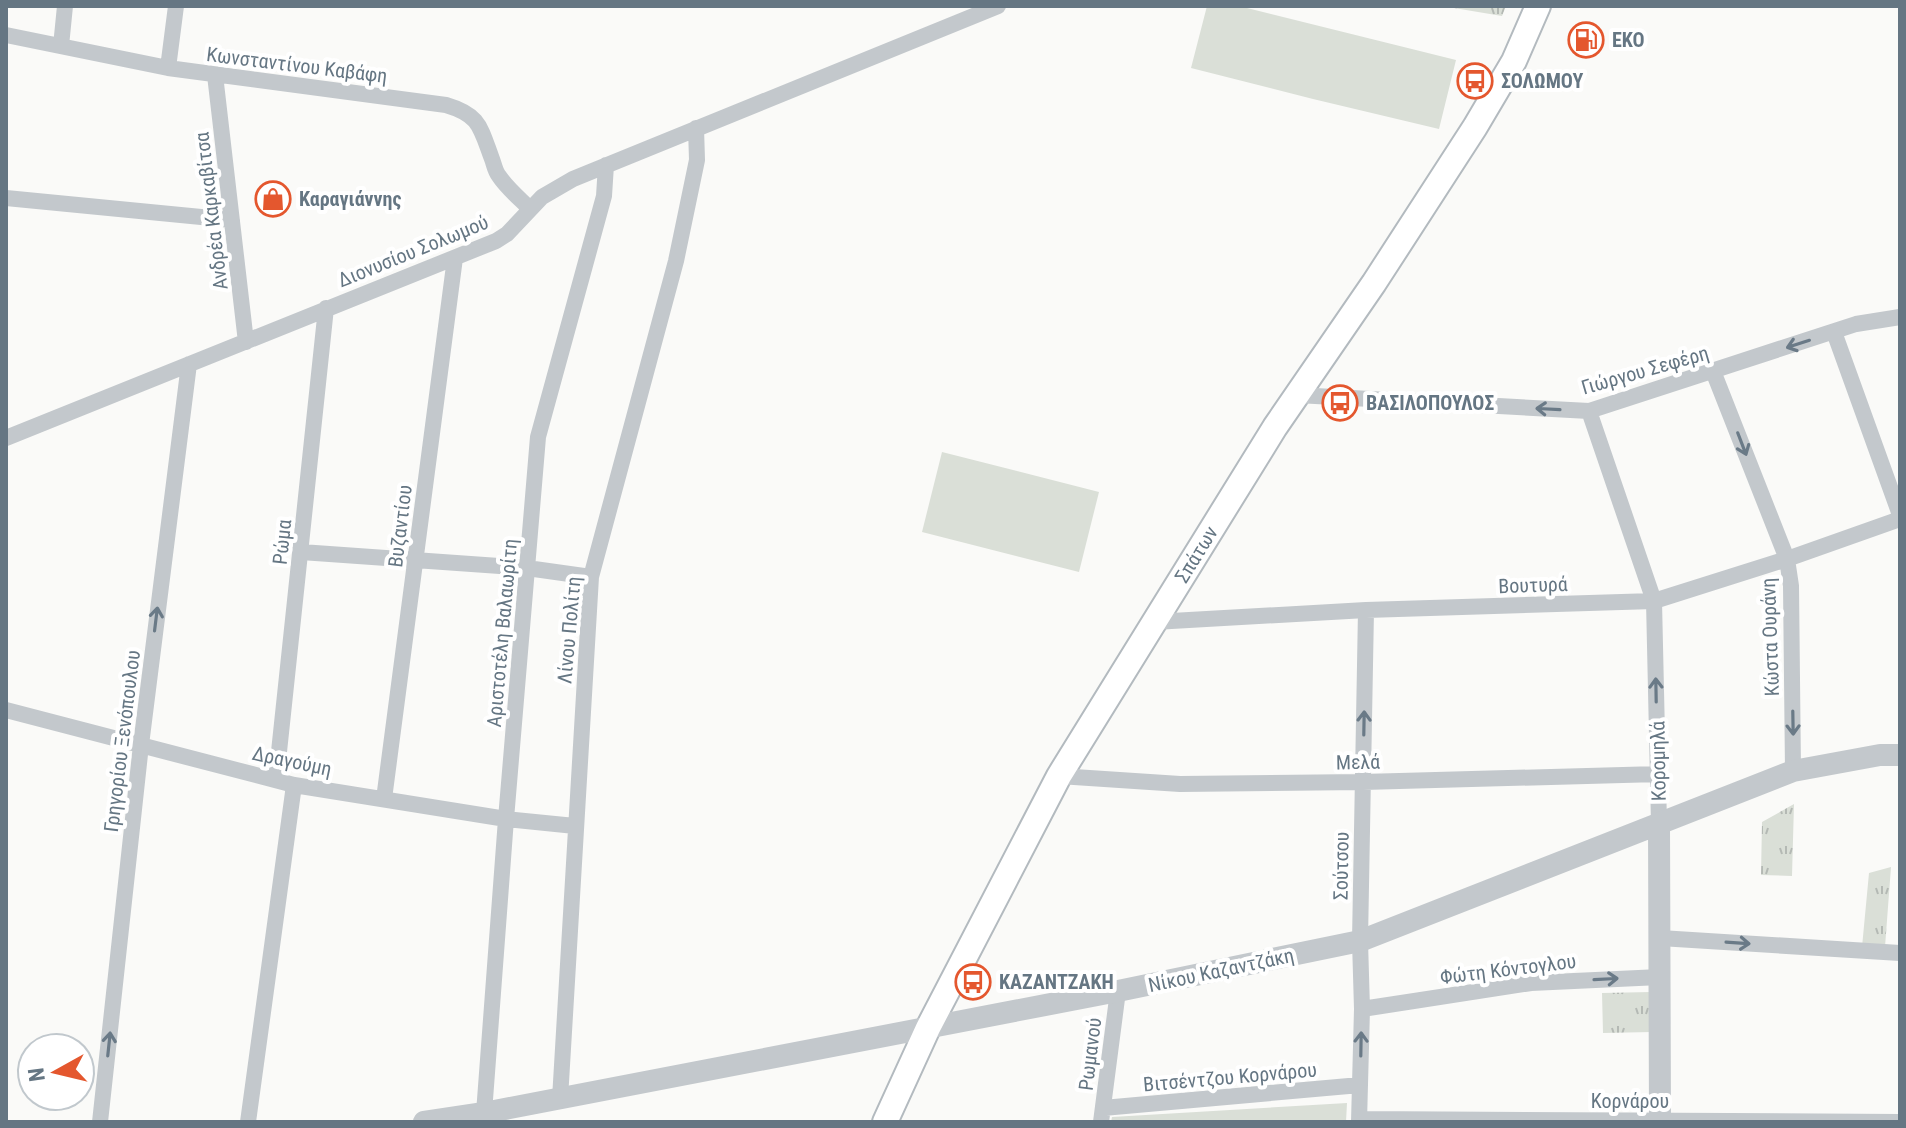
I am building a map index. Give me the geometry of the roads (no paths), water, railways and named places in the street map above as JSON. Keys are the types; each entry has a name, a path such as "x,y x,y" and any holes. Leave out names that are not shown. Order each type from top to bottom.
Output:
{"main road":[{"name":"Σπάτων","path":"885,1122 928,1028 1059,776 1267,440 1475,127 1514,61 1538,6"}],"street":[{"path":"61,46 65,6"},
{"path":"168,68 176,6"},
{"name":"Διονυσίου Σολωμού","path":"6,438 455,258 507,234 529,208 555,188 998,6"},
{"name":"Κωνσταντίνου Καβάφη","path":"6,35 168,68 459,109 476,121 497,174 529,208"},
{"name":"Ανδρέα Καρκαβίτσα","path":"215,75 246,342"},
{"name":"Λίνου Πολίτη","path":"560,1099 591,577 676,261 697,160 696,128"},
{"name":"Αριστοτέλη Βαλαωρίτη","path":"484,1113 538,437 604,196 606,165"},
{"path":"6,198 232,220"},
{"name":"Βυζαντίου","path":"384,799 455,258"},
{"name":"Ρώμα","path":"276,780 326,308"},
{"name":"Γιώργου Σεφέρη","path":"1297,395 1589,411 1856,324 1900,317"},
{"path":"1834,332 1900,517"},
{"name":"Γρηγορίου Ξενόπουλου","path":"100,1122 141,745 189,364"},
{"name":"Κώστα Ουράνη","path":"1713,371 1787,559 1791,586 1793,771"},
{"name":"Κορομηλά","path":"1589,411 1654,601 1659,774 1660,1121"},
{"name":"Βουτυρά","path":"1154,622 1366,610 1654,601 1787,559 1900,517"},
{"path":"301,552 527,568 591,577"},
{"name":"Σούτσου","path":"1359,1121 1366,610"},
{"name":"Δραγούμη","path":"6,710 294,785 506,819 575,826"},
{"name":"Νίκου Καζαντζάκη","path":"424,1122 928,1028 1360,941 1793,771 1880,755 1900,755"},
{"name":"Μελά","path":"1059,776 1180,784 1659,774"},
{"path":"248,1122 294,785"},
{"path":"1660,938 1900,953"},
{"name":"Φώτη Κόντογλου","path":"1362,1009 1531,983 1660,977"},
{"name":"Ρωμανού","path":"1102,1115 1118,991"},
{"name":"Βιτσέντζου Κορνάρου","path":"1102,1115 1360,1085"},
{"name":"Κορνάρου","path":"1359,1121 1900,1122"}],"place":[{"name":"EKO","path":"1586,40"},
{"name":"ΣΟΛΩΜΟΥ","path":"1475,81"},
{"name":"Καραγιάννης","path":"273,199"},
{"name":"ΒΑΣΙΛΟΠΟΥΛΟΣ","path":"1340,403"},
{"name":"ΚΑΖΑΝΤΖΑΚΗ","path":"973,982"}]}
